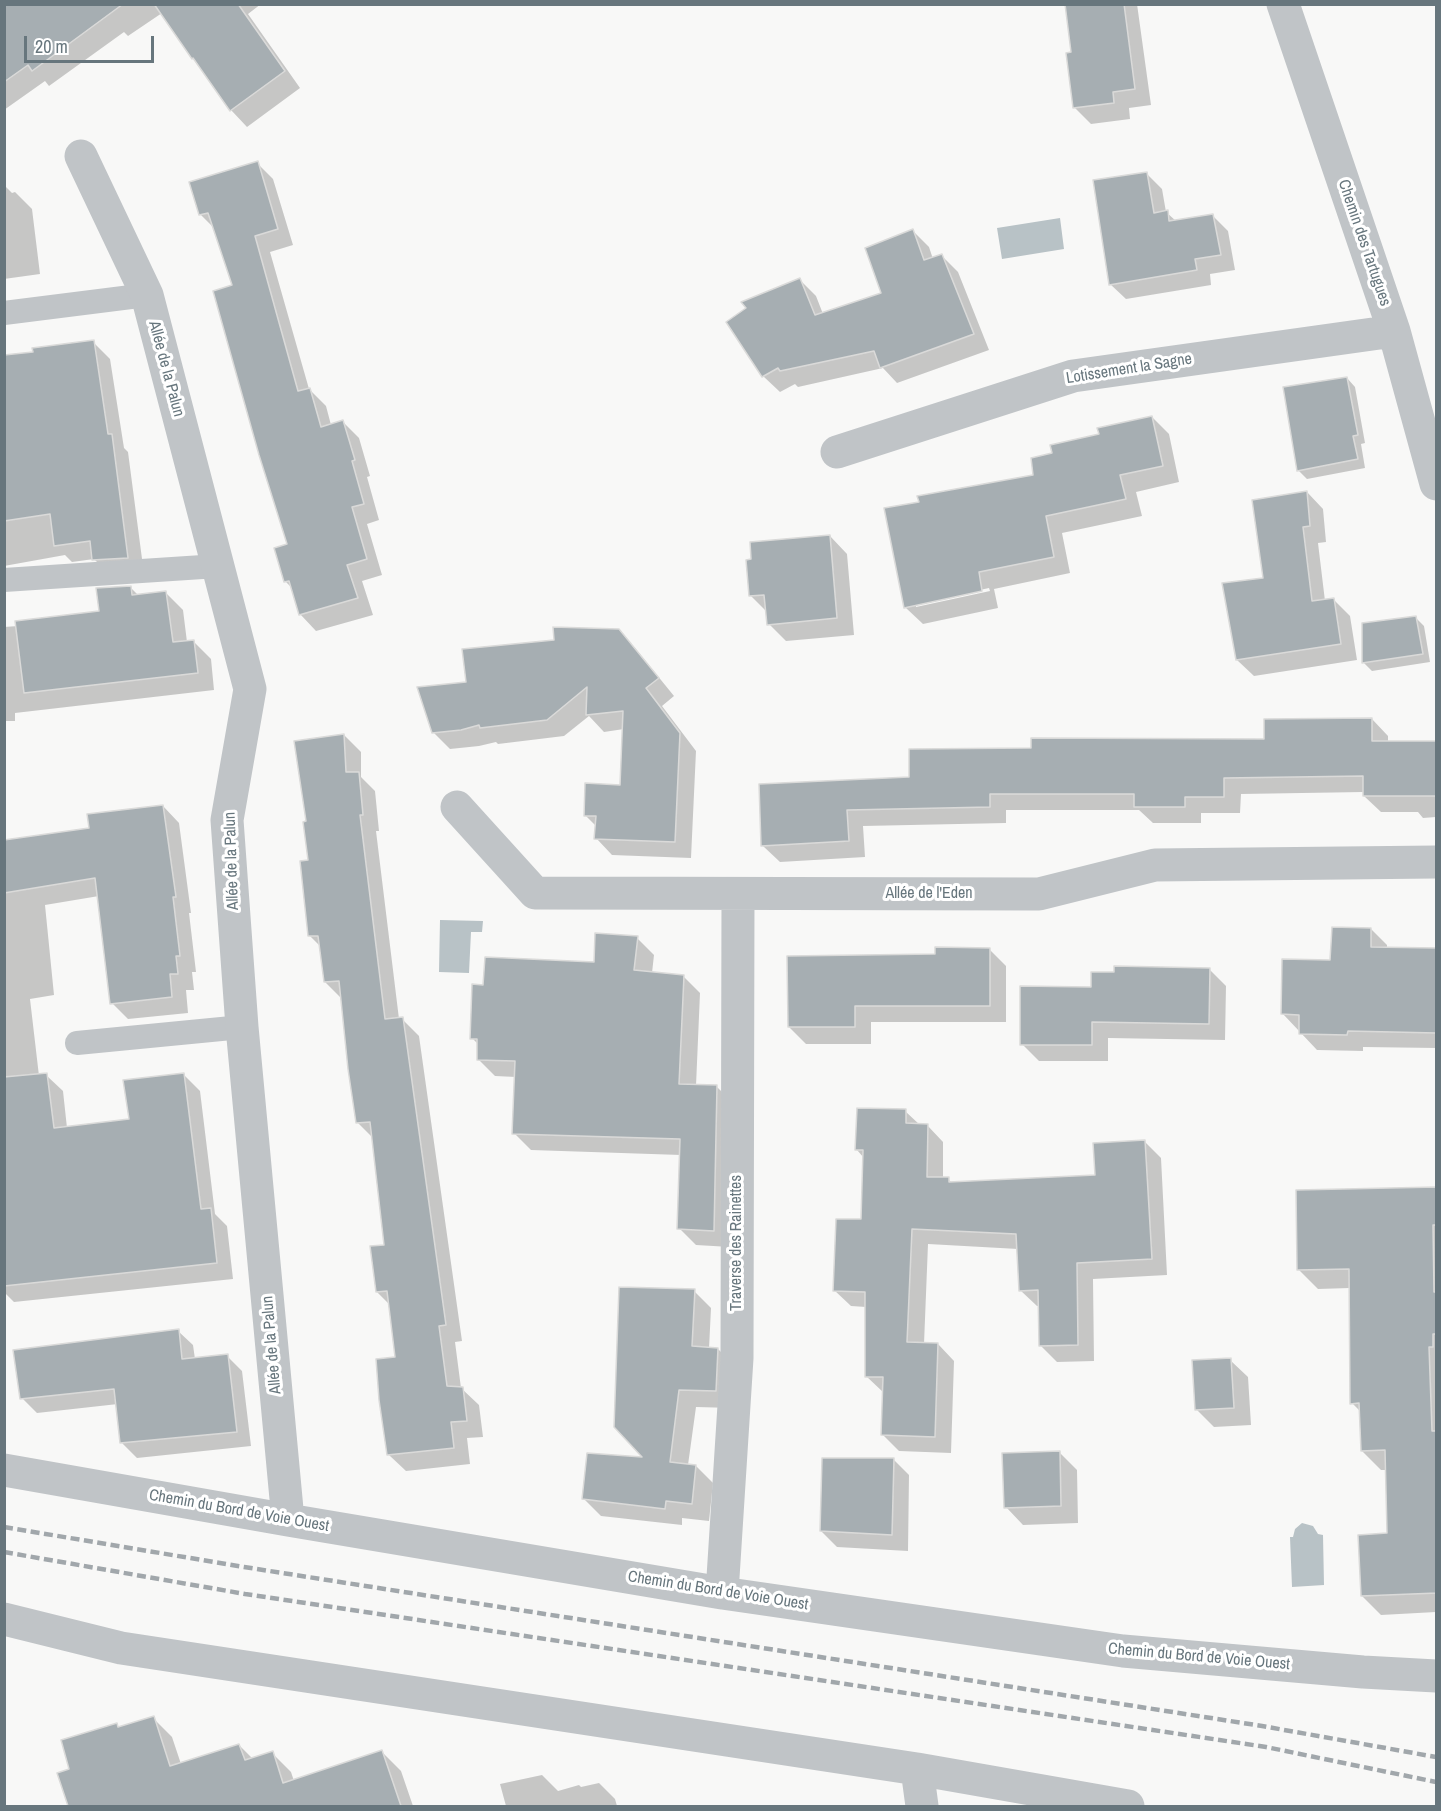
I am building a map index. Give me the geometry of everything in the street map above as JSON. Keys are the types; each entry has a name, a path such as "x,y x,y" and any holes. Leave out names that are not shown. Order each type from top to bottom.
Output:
{"street":[{"name":"Chemin des Tartugues","path":"1283,4 1394,331 1437,484"},
{"name":"Allée de la Palun","path":"81,156 147,295 250,689 227,820 242,1027 288,1520"},
{"name":"Lotissement la Sagne","path":"837,452 1073,376 1394,331"},
{"name":"Allée de l'Eden","path":"457,807 535,893 1039,894 1155,865 1437,862"},
{"name":"Traverse des Rainettes","path":"722,1593 737,1358 738,894"},
{"name":"Chemin du Bord de Voie Ouest","path":"4,1470 722,1593 1123,1651 1364,1672 1437,1676"},
{"path":"4,1619 121,1648 917,1769 1128,1806"},
{"path":"917,1769 922,1806"}],"lane":[{"path":"4,313 147,295"},
{"path":"4,580 218,566"},
{"path":"77,1043 242,1027"}],"shaded area":[{"path":"1060,218 1064,249 1002,259 997,228"},
{"path":"440,920 483,921 482,932 471,932 469,973 439,972"},
{"path":"1302,1523 1313,1526 1318,1534 1323,1535 1324,1585 1292,1587 1290,1537 1293,1537 1295,1529"}],"building":[{"path":"4,4 123,4 32,71 28,65 4,82"},
{"path":"154,4 238,4 285,71 230,111"},
{"path":"1065,4 1124,4 1135,89 1113,92 1114,103 1073,108 1066,53 1071,52"},
{"path":"258,161 278,229 255,236 298,391 310,388 321,427 343,420 355,460 352,461 364,504 352,507 367,559 347,565 358,598 299,615 289,581 284,582 274,548 287,544 259,455 213,291 232,285 208,213 199,215 189,182"},
{"path":"1147,172 1154,213 1168,210 1169,221 1213,214 1221,255 1195,259 1197,270 1109,285 1093,180"},
{"path":"913,229 924,260 942,254 974,334 880,368 874,351 780,371 778,368 762,377 726,322 746,308 741,302 800,278 815,315 881,293 865,248"},
{"path":"94,340 108,434 112,434 128,558 92,560 90,541 54,546 50,514 4,521 4,355 33,352 32,348"},
{"path":"1347,377 1358,435 1353,436 1358,459 1297,471 1283,387"},
{"path":"1152,416 1163,466 1120,475 1126,499 1046,516 1054,557 979,572 982,591 904,608 884,508 919,502 917,496 1033,475 1031,458 1052,453 1050,445 1099,434 1097,428"},
{"path":"1307,491 1310,526 1303,527 1312,601 1334,598 1341,644 1236,660 1222,583 1263,578 1252,500"},
{"path":"830,535 837,618 767,625 764,595 749,596 746,560 751,559 750,542"},
{"path":"131,586 132,595 166,591 173,642 194,640 198,673 24,693 15,621 99,611 96,588"},
{"path":"1416,616 1423,654 1362,663 1362,623"},
{"path":"553,627 619,629 659,678 646,688 680,733 675,842 594,839 596,816 584,816 585,783 620,785 623,711 586,715 587,687 547,720 480,728 479,725 461,730 432,733 417,687 466,682 462,649 554,640"},
{"path":"1372,718 1372,741 1437,741 1437,796 1363,796 1363,776 1224,778 1224,797 1185,797 1185,807 1134,807 1134,794 990,794 990,807 847,810 849,841 761,846 759,784 909,777 909,749 1031,748 1031,738 1264,739 1264,719"},
{"path":"344,734 346,772 359,772 363,815 360,815 385,1019 403,1017 446,1325 439,1326 447,1386 463,1387 467,1421 451,1422 454,1448 387,1455 376,1359 395,1357 387,1291 376,1292 370,1246 384,1245 370,1122 356,1123 339,981 324,982 318,936 308,936 300,861 308,860 303,822 306,821 294,741"},
{"path":"163,805 176,897 173,897 180,956 176,956 178,974 170,974 172,997 110,1004 95,878 4,893 4,840 89,828 87,814"},
{"path":"1332,927 1371,928 1371,947 1437,948 1437,1033 1348,1031 1347,1035 1299,1034 1299,1015 1281,1014 1282,959 1330,960"},
{"path":"595,933 638,936 634,970 684,975 679,1084 717,1085 714,1231 677,1229 680,1139 512,1134 515,1061 477,1060 477,1039 470,1039 472,984 483,985 485,957 594,962"},
{"path":"935,947 990,948 990,1006 855,1006 855,1027 788,1027 787,956 935,954"},
{"path":"1114,966 1210,968 1209,1024 1092,1022 1092,1045 1020,1045 1020,986 1091,987 1091,972 1114,972"},
{"path":"47,1073 54,1128 129,1119 123,1080 184,1073 201,1209 211,1208 217,1263 4,1286 4,1077"},
{"path":"857,1108 906,1109 906,1123 928,1124 927,1177 949,1177 949,1182 1095,1175 1093,1143 1145,1140 1152,1259 1077,1263 1078,1345 1039,1346 1038,1290 1019,1291 1016,1234 912,1229 907,1342 938,1343 935,1437 881,1435 883,1377 865,1377 865,1292 833,1291 836,1219 861,1219 863,1150 855,1150"},
{"path":"1437,1187 1437,1225 1433,1225 1437,1334 1433,1334 1433,1347 1429,1347 1432,1431 1437,1431 1437,1593 1361,1596 1358,1535 1387,1533 1385,1450 1361,1451 1359,1403 1350,1404 1349,1269 1297,1270 1296,1190"},
{"path":"619,1287 695,1289 692,1346 718,1348 716,1391 679,1390 670,1462 696,1465 692,1504 666,1501 665,1509 582,1499 587,1453 642,1457 614,1427"},
{"path":"179,1329 182,1359 228,1354 237,1432 120,1443 114,1389 20,1399 13,1350"},
{"path":"1231,1358 1234,1408 1195,1410 1192,1360"},
{"path":"1060,1451 1061,1506 1004,1508 1002,1453"},
{"path":"822,1458 894,1458 892,1535 820,1531"},
{"path":"154,1716 170,1766 239,1744 245,1760 273,1751 283,1783 382,1750 401,1806 68,1806 57,1773 69,1769 61,1740 117,1723 118,1727"}],"railway":[{"path":"4,1527 244,1567 1262,1726 1436,1757"},
{"path":"4,1552 245,1594 1266,1747 1436,1782"}]}
